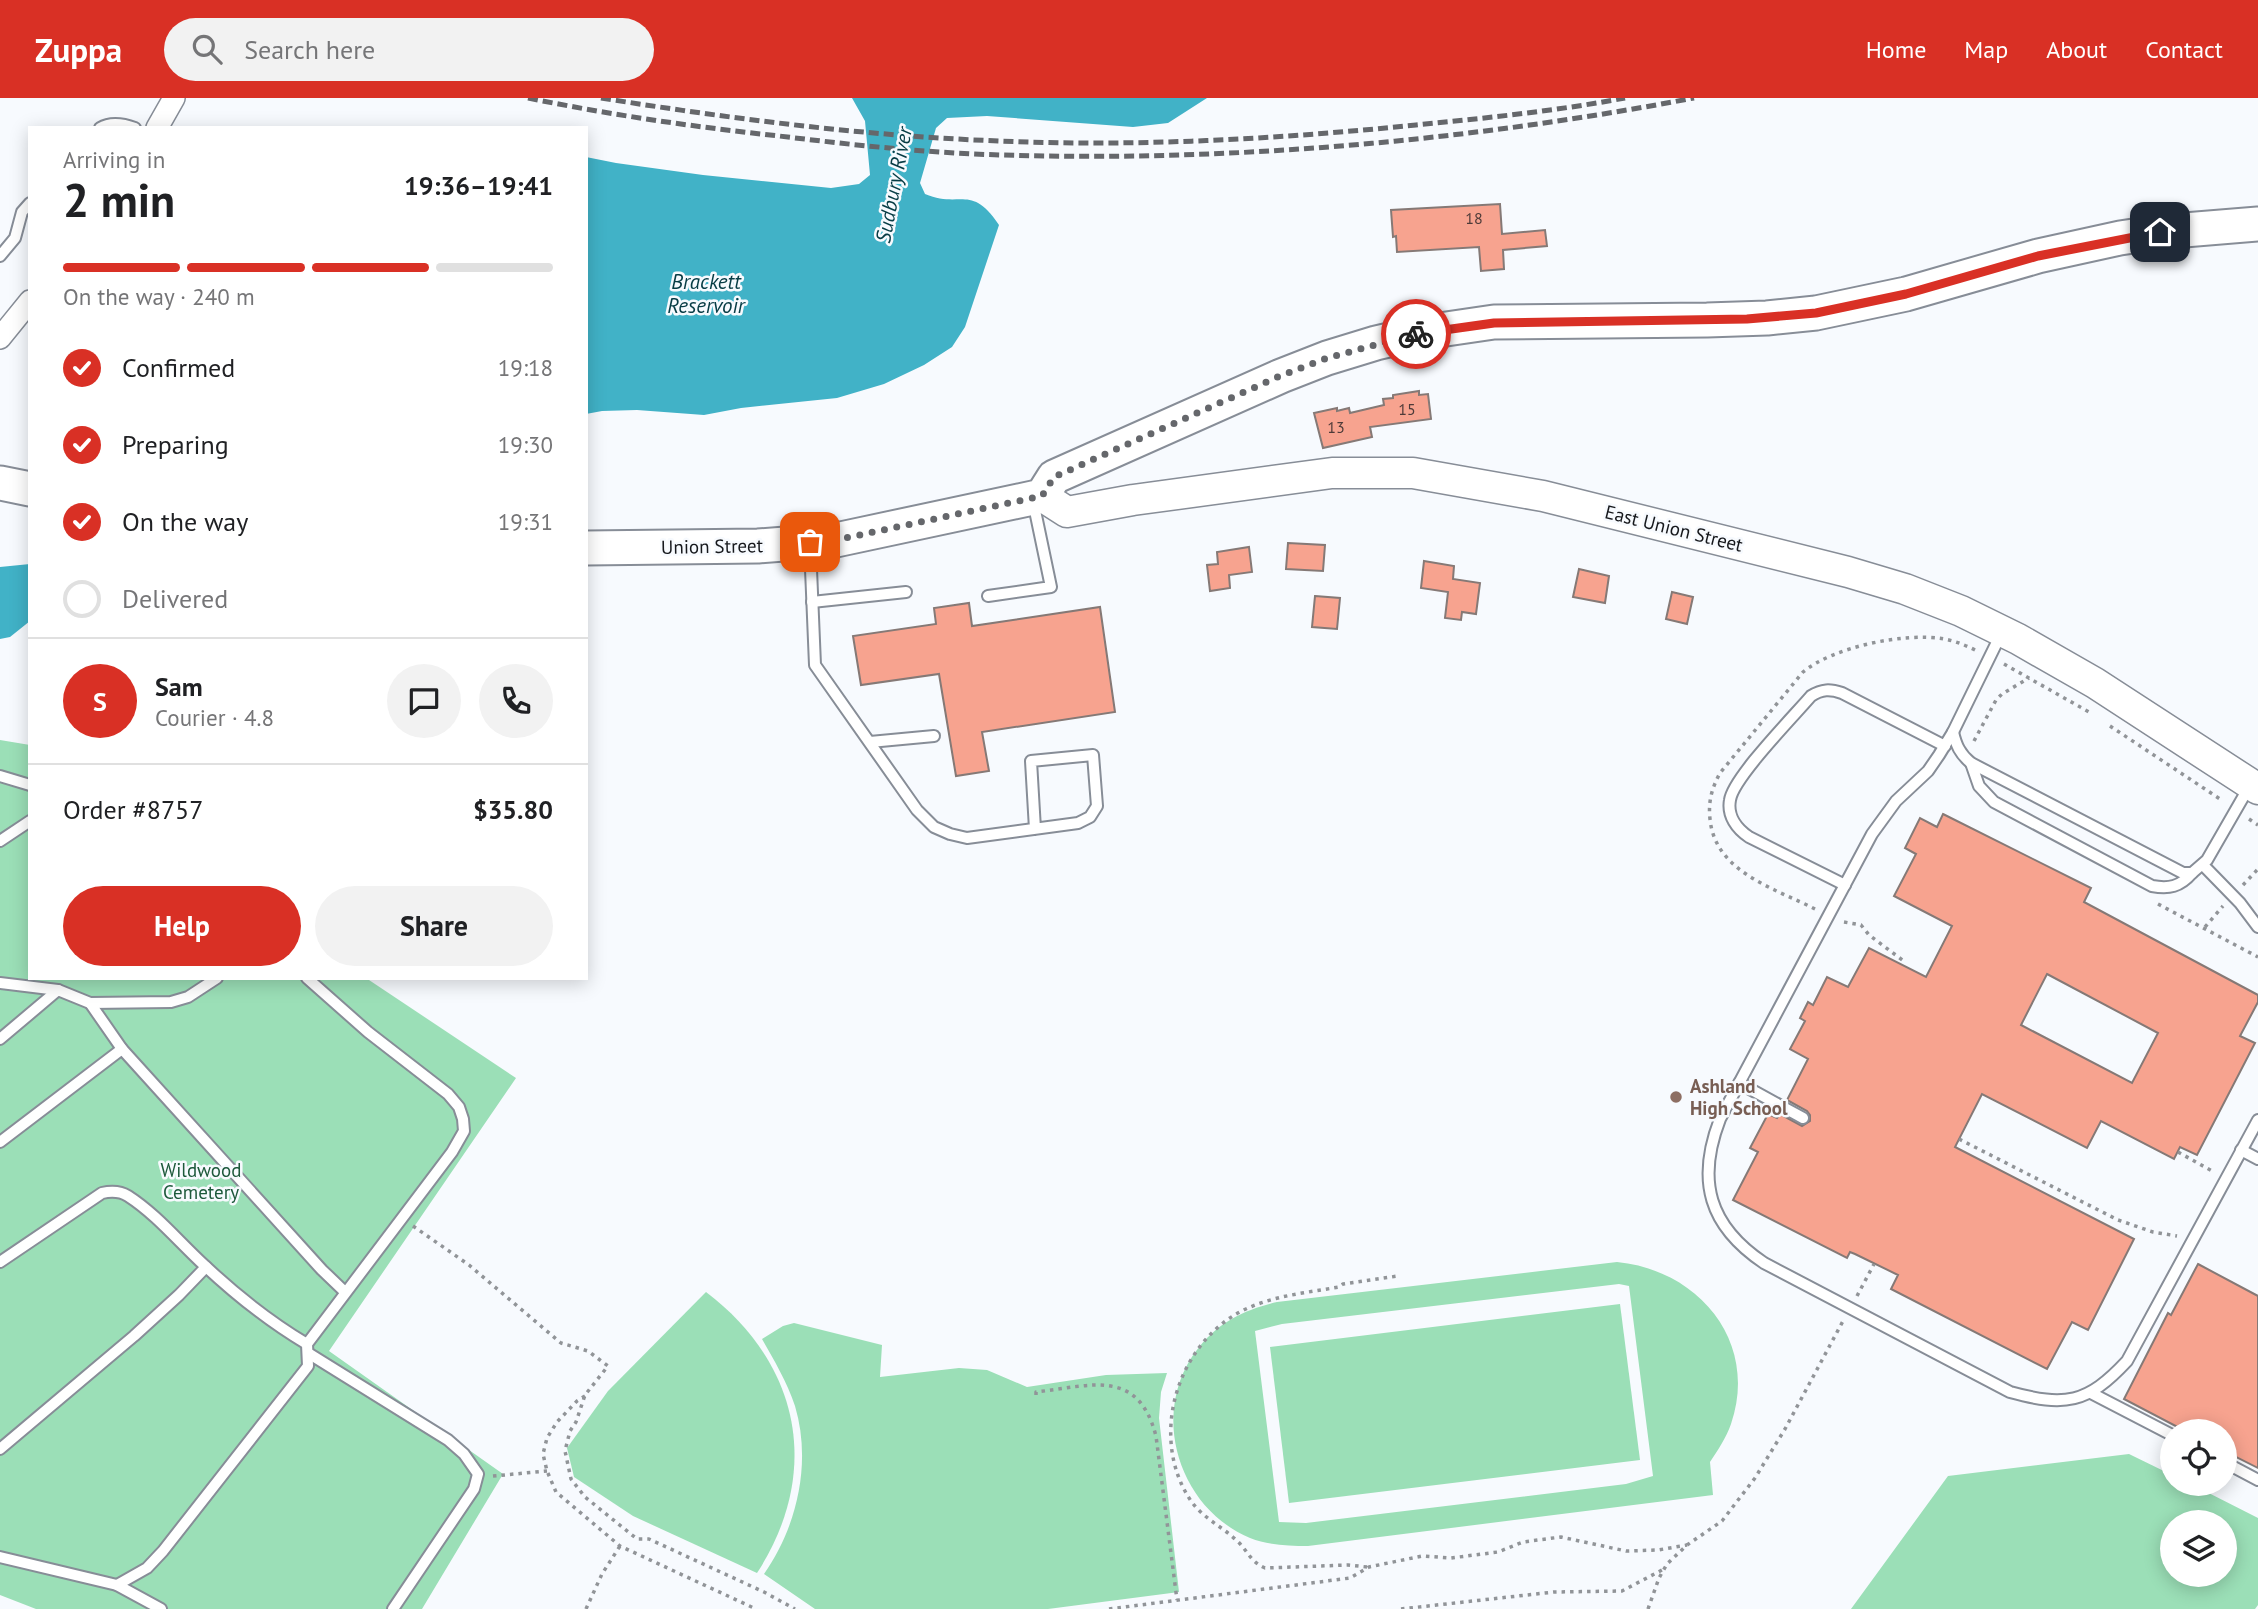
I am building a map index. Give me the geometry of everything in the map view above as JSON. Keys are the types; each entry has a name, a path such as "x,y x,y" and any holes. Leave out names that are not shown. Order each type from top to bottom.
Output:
{"main road":[{"path":"1037,497 1054,477 1236,394 1327,358 1419,334 1494,323 1731,320 1816,313 1906,294 2038,256 2120,238 2160,232 2258,225"},
{"path":"0,484 28,489"},
{"name":"Union Street","path":"588,548 758,545 836,540 1037,497"}],"street":[{"path":"158,126 174,98"},
{"path":"0,338 28,303"},
{"name":"East Union Street","path":"1037,497 1068,512 1133,500 1332,473 1413,473 1543,496 1783,554 1905,589 1961,611 2095,683 2254,787"}],"lane":[{"path":"102,126 130,126"},
{"path":"0,256 15,238 22,212 28,205"},
{"path":"988,596 1051,587 1037,497"},
{"path":"810,542 815,665 917,810 934,827 967,838 1035,829 1078,823 1090,817 1097,806 1093,755 1031,761 1035,829"},
{"path":"812,602 906,592"},
{"path":"2002,631 1945,746 1928,771 1883,816 1720,1119 1711,1150 1710,1191 1719,1220 1737,1242 1764,1263 2010,1392 2045,1400 2075,1399 2106,1383 2127,1361 2258,1120"},
{"path":"1845,885 1738,829 1730,814 1729,802 1736,782 1818,691 1842,693 1945,746"},
{"path":"1953,732 1962,756 1971,763 2183,873 2192,873"},
{"path":"870,742 934,736"},
{"path":"1971,763 1979,786 1993,802 2152,886 2173,887 2185,881 2203,865 2254,787"},
{"path":"0,776 28,784"},
{"path":"0,841 28,822"},
{"path":"2203,865 2240,903 2258,927"},
{"path":"0,983 58,990 90,1003 170,1002 188,997 214,980"},
{"path":"117,1585 148,1569 308,1366 308,1348 345,1292 452,1152 464,1131 459,1107 448,1094 368,1032 309,980"},
{"path":"0,1039 58,990"},
{"path":"90,1003 122,1049 345,1292"},
{"path":"0,1142 122,1049"},
{"path":"1739,1083 1803,1118"},
{"path":"2241,1150 2258,1159"},
{"path":"0,1262 102,1193 109,1191 127,1195 275,1325 448,1440 464,1454 478,1474 474,1489 393,1609"},
{"path":"0,1449 134,1336 206,1267"},
{"path":"2091,1392 2160,1429"},
{"path":"2237,1469 2258,1480"},
{"path":"0,1557 117,1585 161,1609"}],"path":[{"path":"1959,1139 2118,1220 2153,1232 2193,1239"},
{"path":"2178,1152 2226,1178"},
{"path":"401,1218 469,1265 561,1343 588,1351 608,1366 585,1395 557,1422 547,1438 543,1454 556,1492 620,1546 756,1609"},
{"path":"1648,1609 1664,1570 1687,1545 1723,1521 1755,1478 1785,1429 1874,1264"},
{"path":"1398,1276 1276,1297 1239,1311 1198,1348 1185,1367 1176,1390 1172,1415 1175,1467 1182,1486 1193,1503 1235,1539 1253,1563 1265,1568 1348,1565 1369,1567 1422,1556 1451,1558 1498,1552 1522,1542 1561,1537 1626,1551 1658,1550 1687,1545"},
{"path":"1036,1395 1036,1392 1080,1385 1106,1384 1133,1396 1148,1412 1156,1436 1177,1600"},
{"path":"585,1395 565,1451 571,1479 585,1497 637,1539 649,1539 795,1609"},
{"path":"478,1474 506,1476 547,1471"},
{"path":"586,1609 602,1574 620,1546"},
{"path":"1109,1609 1350,1578 1369,1567"},
{"path":"1402,1609 1554,1592 1622,1591 1664,1570"}],"green space":[{"name":"Wildwood Cemetery","path":"0,740 28,745 28,980 369,980 516,1078 329,1351 503,1474 422,1609 36,1609 0,1595"},
{"path":"1617,1262 1647,1268 1673,1279 1696,1295 1715,1315 1729,1339 1737,1365 1738,1394 1731,1424 1710,1462 1713,1495 1308,1546 1278,1545 1250,1538 1224,1523 1204,1504 1188,1480 1178,1454 1173,1426 1175,1398 1184,1371 1208,1337 1235,1317 1277,1302","holes":["1619,1284 1629,1286 1653,1476 1626,1484 1306,1523 1279,1522 1255,1331 1282,1324"]},
{"path":"706,1292 738,1321 763,1352 781,1386 791,1422 794,1459 790,1497 777,1535 757,1573 633,1516 574,1477 567,1448 608,1391"},
{"path":"1620,1304 1640,1460 1289,1503 1270,1347"},
{"path":"794,1323 882,1345 880,1377 959,1368 987,1370 1027,1387 1106,1375 1167,1373 1161,1392 1159,1418 1179,1592 1048,1609 815,1609 764,1574 776,1556 793,1515 802,1450 795,1406 762,1339 783,1326"},
{"path":"2129,1454 2160,1469 2160,1496 2215,1496 2258,1518 2258,1605 2255,1609 1851,1609 1948,1476"}],"water":[{"name":"Brackett Reservoir","path":"852,98 1207,98 1168,123 1133,127 987,116 947,118 936,128 920,183 925,194 937,198 973,201 989,212 999,225 965,327 952,347 924,365 884,384 837,398 741,408 704,415 637,410 588,414 588,157 703,175 831,188 859,184 870,175 865,121"},
{"path":"28,564 28,623 10,637 0,639 0,567"}],"building":[{"path":"1500,204 1502,234 1545,230 1547,246 1503,250 1504,269 1481,271 1479,247 1397,252 1391,210"},
{"path":"1419,391 1419,395 1428,394 1431,419 1370,427 1372,437 1323,448 1314,413 1349,408 1350,413 1384,405 1383,399 1393,398 1393,395"},
{"path":"1288,543 1325,545 1323,571 1286,569"},
{"path":"1249,547 1252,572 1229,575 1230,588 1210,591 1207,565 1218,564 1217,552"},
{"path":"1424,561 1454,566 1453,579 1480,583 1476,614 1462,612 1461,620 1445,618 1448,592 1421,588"},
{"path":"1579,569 1609,576 1605,603 1573,597"},
{"path":"1672,592 1693,597 1687,624 1666,619"},
{"path":"1315,596 1340,598 1337,629 1312,627"},
{"path":"969,603 972,626 1100,607 1115,712 982,732 989,771 956,776 939,674 861,685 853,636 936,624 934,608"},
{"path":"1943,814 2091,888 2084,902 2258,995 2258,1002 2240,1036 2255,1043 2197,1155 2180,1147 2174,1159 2101,1121 2087,1148 1982,1094 1955,1147 2134,1239 2088,1330 2072,1322 2047,1369 1891,1289 1898,1275 1850,1252 1847,1258 1733,1200 1758,1152 1750,1148 1768,1114 1777,1118 1780,1114 1802,1126 1810,1121 1807,1111 1787,1100 1808,1059 1790,1049 1805,1021 1800,1018 1808,1002 1813,1005 1827,977 1848,987 1869,948 1926,977 1952,926 1894,896 1916,854 1905,848 1920,818 1937,827","holes":["2047,974 2158,1033 2132,1083 2021,1025"]},
{"path":"2198,1264 2258,1296 2258,1468 2237,1458 2237,1419 2162,1419 2124,1399 2168,1313 2171,1315"}],"railway":[{"path":"528,98 685,125 862,145 974,154 1089,156 1263,151 1436,137 1523,126 1694,98"},
{"path":"601,98 750,120 849,131 1051,143 1260,138 1364,130 1521,114 1625,98"}],"way so far":[{"path":"810,542 836,540 1042,496 1054,477 1236,394 1327,358 1416,334"}],"place":[{"name":"Ashland High School","path":"1676,1097"}],"route":[{"path":"1416,334 1494,323 1747,319 1816,313 1906,294 2038,256 2160,232"}],"water label":[{"name":"Sudbury River","path":"894,185"}]}
